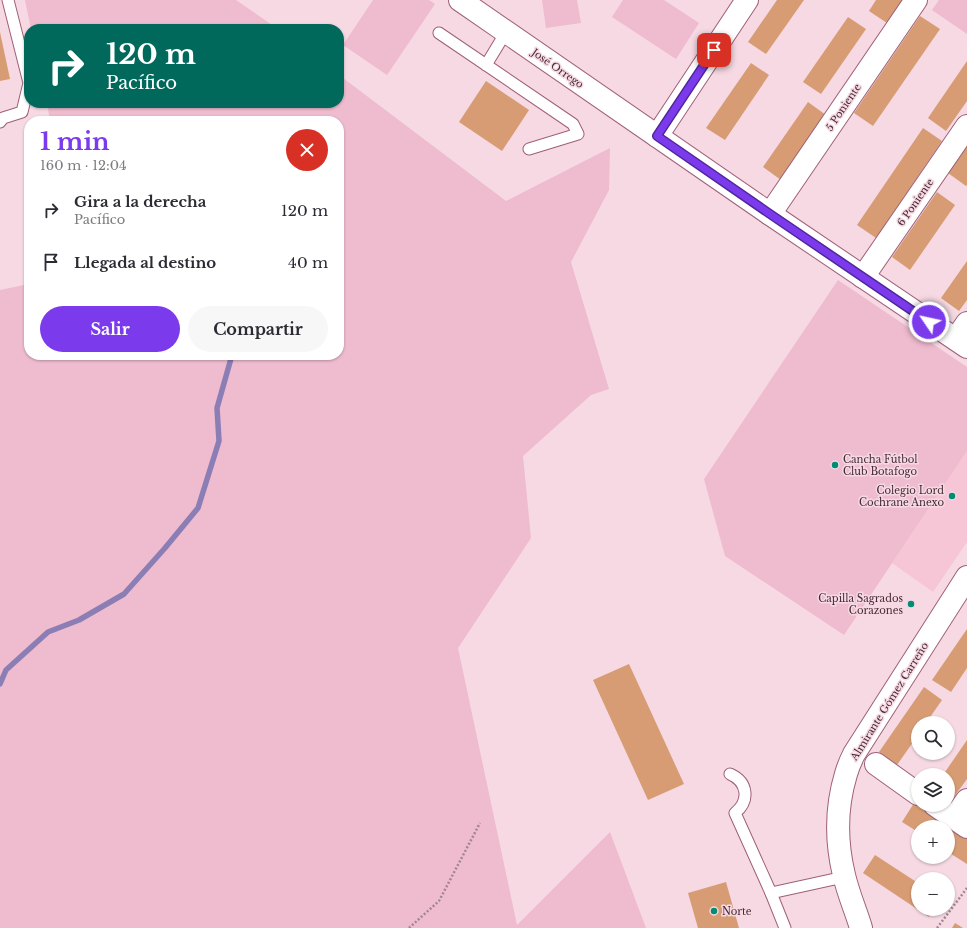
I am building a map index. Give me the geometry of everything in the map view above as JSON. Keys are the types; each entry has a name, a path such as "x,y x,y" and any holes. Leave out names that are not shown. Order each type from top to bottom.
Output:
{"street":[{"name":"José Orrego","path":"460,0 863,277 963,336"},
{"path":"657,136 747,0"},
{"name":"5 Poniente","path":"770,214 916,0"},
{"name":"6 Poniente","path":"863,277 967,126"},
{"name":"Almirante Gómez Carreño","path":"861,928 844,877 840,857 838,816 846,774 854,754 967,578"},
{"path":"876,764 911,789"},
{"path":"945,812 961,823 967,800"}],"lane":[{"path":"8,0 24,62"},
{"path":"486,65 506,32"},
{"path":"439,33 574,124 578,134 528,149"},
{"path":"0,122 3,118 22,112 24,103"},
{"path":"730,774 740,780 743,785 745,797 740,809 735,813 785,928"},
{"path":"771,893 844,877"}],"path":[{"path":"409,928 439,901 480,823"},
{"path":"937,928 967,888"}],"shaded area":[{"path":"25,0 236,0 271,24 30,24"},
{"path":"373,0 429,0 435,4 387,75 344,46"},
{"path":"542,0 577,0 581,23 546,28"},
{"path":"623,0 664,0 699,23 676,59 612,17"},
{"path":"939,0 967,0 967,34 932,10"},
{"path":"344,79 506,201 610,148 609,190 571,262 609,389 591,395 523,456 531,538 458,648 517,925 610,832 646,928 0,928 0,290 24,285 24,360 344,360 344,116 49,116 48,108 344,108"},
{"name":"Cancha Fútbol Club Botafogo","path":"838,280 967,367 967,451 844,635 725,556 704,479"},
{"name":"Colegio Lord Cochrane Anexo","path":"967,451 967,542 933,592 892,563"}],"building":[{"path":"777,0 804,0 766,54 748,42"},
{"path":"876,0 903,0 887,23 869,11"},
{"path":"920,16 940,29 873,126 854,113"},
{"path":"848,17 866,29 821,94 803,82"},
{"path":"0,32 10,79 0,81"},
{"path":"967,61 967,101 946,131 928,118"},
{"path":"751,63 769,75 725,140 706,128"},
{"path":"486,81 529,110 502,151 459,122"},
{"path":"808,102 826,115 781,180 763,167"},
{"path":"923,128 942,141 876,238 857,225"},
{"path":"967,145 967,185 966,186 948,173"},
{"path":"937,192 955,205 910,270 892,257"},
{"path":"967,261 967,300 959,311 941,298"},
{"path":"967,629 967,668 951,692 932,680"},
{"path":"629,664 684,784 648,800 593,680"},
{"path":"924,687 942,700 931,716 911,716 911,745 897,765 879,752"},
{"path":"967,740 967,779 955,796 955,768 948,768 953,760 955,760 955,758"},
{"path":"911,808 911,812 928,812 940,820 911,820 911,828 902,822"},
{"path":"955,830 967,838 967,864 955,856"},
{"path":"875,855 911,878 911,905 863,873"},
{"name":"Norte","path":"726,882 739,928 698,928 688,893"},
{"path":"955,923 963,928 952,928"}],"waterway":[{"path":"0,684 6,670 48,632 79,620 124,594 198,508 219,441 217,408 231,360"}],"place":[{"name":"Cancha Fútbol Club Botafogo","path":"835,465"},
{"name":"Colegio Lord Cochrane Anexo","path":"952,496"},
{"name":"Capilla Sagrados Corazones","path":"911,604"},
{"name":"Norte","path":"714,911"}],"route":[{"path":"714,50 657,136 929,322"}]}
